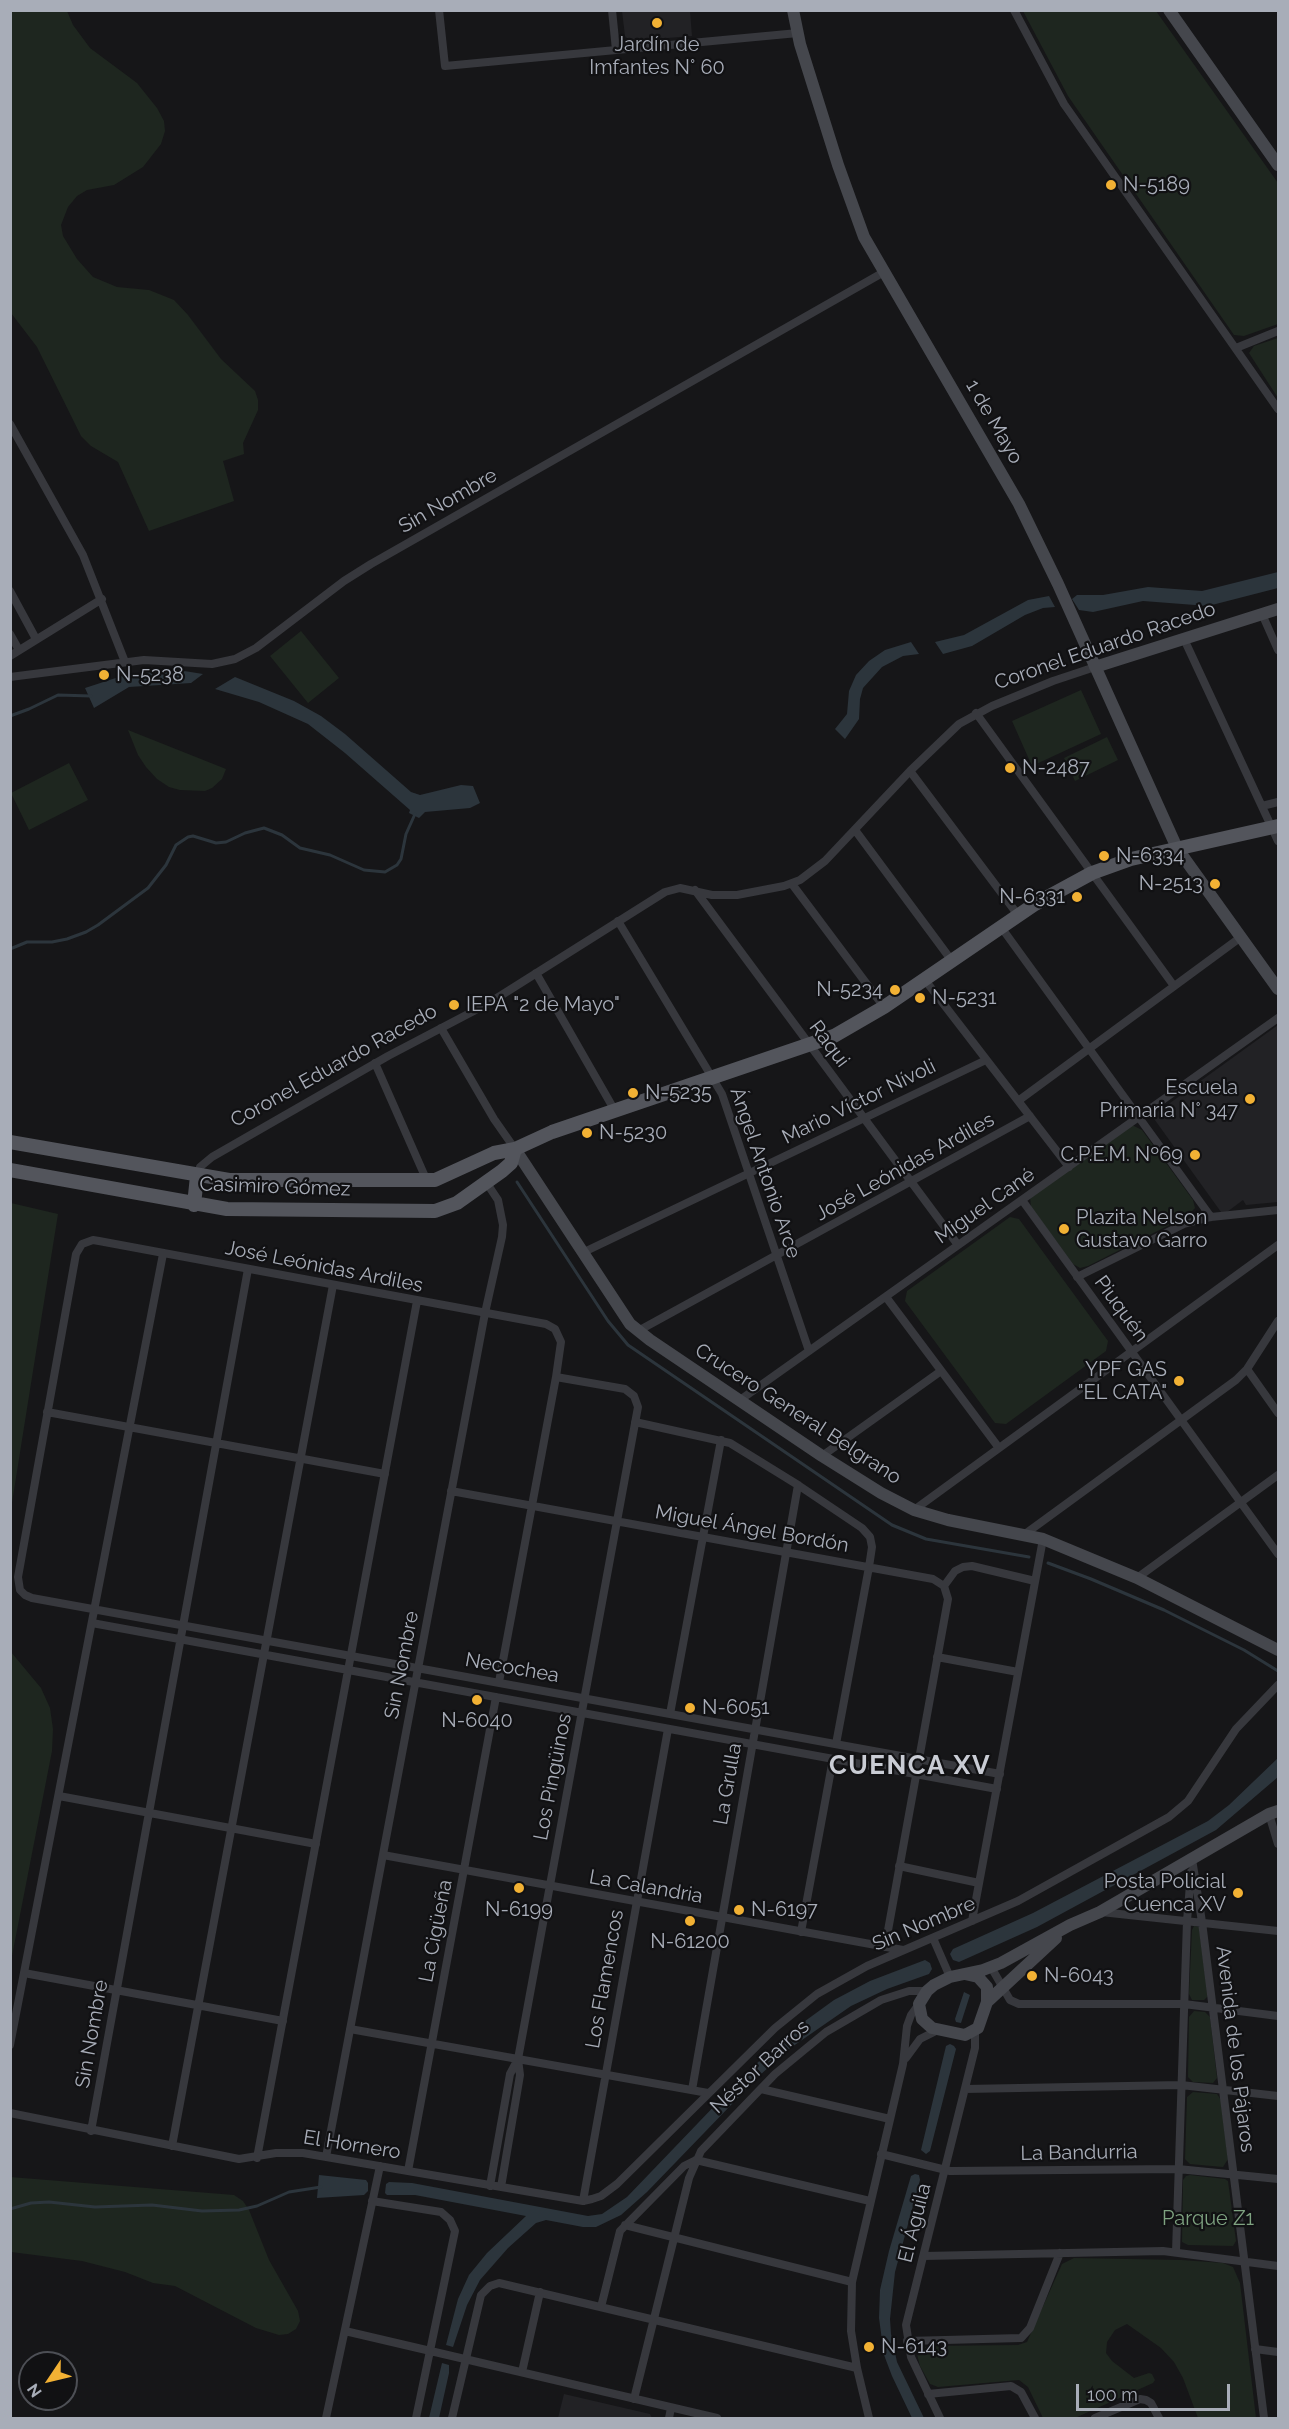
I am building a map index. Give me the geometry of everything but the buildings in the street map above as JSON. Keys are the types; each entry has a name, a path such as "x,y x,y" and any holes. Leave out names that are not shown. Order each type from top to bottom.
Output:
{"main road":[{"name":"Casimiro Gómez","path":"10,1142 197,1176 247,1180 427,1181 445,1177 494,1153 515,1149 542,1136 847,1030 925,980 1018,915 1092,873 1131,859 1275,827"},
{"name":"Casimiro Gómez","path":"10,1170 194,1205 243,1210 435,1211 449,1207 507,1167 515,1149"},
{"path":"194,1205 197,1176"}],"street":[{"path":"439,10 445,66 798,33"},
{"path":"612,10 616,50"},
{"name":"1 de Mayo","path":"793,10 798,33 858,224 1019,504 1177,848 1278,989"},
{"path":"1014,10 1069,112 1278,409"},
{"path":"1169,10 1278,165"},
{"name":"Sin Nombre","path":"10,677 125,662 160,660 223,663 245,654 344,581 379,559 884,272"},
{"path":"1236,348 1278,331"},
{"path":"10,424 14,441 83,555 125,662"},
{"path":"10,591 36,639"},
{"path":"10,656 102,599"},
{"name":"Coronel Eduardo Racedo","path":"197,1176 200,1167 212,1157 375,1063 489,1003 665,892 680,888 712,895 737,895 792,884 817,869 951,730 976,713 1053,681 1278,609"},
{"path":"1262,614 1278,650"},
{"path":"10,634 19,650"},
{"path":"1184,639 1262,806 1275,827 1278,841"},
{"path":"976,713 1174,986"},
{"path":"910,771 1018,915"},
{"path":"1262,806 1278,802"},
{"path":"855,830 952,961"},
{"path":"792,884 884,1007"},
{"name":"Raqui","path":"695,890 958,1245"},
{"name":"Ángel Antonio Arce","path":"618,921 714,1077 726,1102 809,1351"},
{"path":"1001,927 1211,1217"},
{"path":"1018,1101 1241,937"},
{"path":"536,973 615,1111"},
{"path":"925,980 1069,1167"},
{"name":"Miguel Cané","path":"740,1400 1278,1018"},
{"name":"Crucero General Belgrano","path":"441,1028 494,1119 623,1314 638,1331 822,1456 881,1493 914,1510 948,1520 1043,1539 1137,1578 1278,1650"},
{"name":"Mario Víctor Nívoli","path":"584,1252 987,1059"},
{"path":"375,1063 427,1181"},
{"name":"José Leónidas Ardiles","path":"638,1331 1030,1116"},
{"name":"Sin Nombre","path":"326,2157 503,1225 498,1200 486,1182"},
{"name":"Piuquén","path":"1022,1200 1278,1554"},
{"path":"1077,1277 1170,1229 1211,1217 1278,1210"},
{"name":"José Leónidas Ardiles","path":"47,1412 76,1254 82,1244 93,1240 546,1324 559,1333 561,1346 556,1377"},
{"path":"914,1510 1278,1245"},
{"path":"10,2045 163,1254"},
{"name":"Sin Nombre","path":"91,2131 248,1269"},
{"path":"172,2146 333,1285"},
{"path":"886,1297 999,1448"},
{"path":"257,2158 417,1301"},
{"path":"1025,1534 1247,1370 1278,1320"},
{"path":"1247,1370 1278,1413"},
{"path":"822,1456 941,1371"},
{"path":"499,1682 556,1377"},
{"name":"Los Pingüinos","path":"490,2186 510,2074 518,2059 638,1407 634,1396 625,1389 556,1377"},
{"path":"47,1412 385,1474"},
{"name":"Necochea","path":"47,1412 18,1576 20,1590 32,1598 999,1774"},
{"path":"635,1422 721,1440 737,1446 862,1528 870,1537 872,1547 869,1567 836,1744"},
{"path":"670,1714 721,1440"},
{"path":"1137,1578 1278,1475"},
{"name":"La Grulla","path":"692,2090 798,1485"},
{"name":"Miguel Ángel Bordón","path":"451,1491 933,1579 945,1586"},
{"path":"972,1921 1043,1539"},
{"path":"885,1947 948,1599 945,1586 955,1571 972,1566 1035,1581"},
{"name":"Necochea","path":"92,1623 997,1789"},
{"path":"937,1657 1018,1672"},
{"name":"Sin Nombre","path":"583,2201 609,2191 774,2028 803,2004 850,1974 1028,1896 1174,1814 1188,1801 1236,1729 1278,1685"},
{"name":"La Cigüeña","path":"408,2171 496,1697"},
{"name":"Los Flamencos","path":"583,2201 604,2074 668,1729"},
{"path":"801,1932 833,1759"},
{"path":"59,1796 316,1844"},
{"name":"Néstor Barros","path":"696,2160 708,2144 790,2060 843,2021 900,1993 918,1989 927,1990 950,1977 991,1967 1070,1925 1100,1912 1274,1813 1278,1800"},
{"path":"1274,1813 1278,1844"},
{"name":"La Calandria","path":"383,1855 904,1950"},
{"name":"Avenida de los Pájaros","path":"1176,2252 1187,1921 1192,1859"},
{"name":"Avenida de los Pájaros","path":"1192,1859 1224,2089 1264,2418"},
{"path":"899,1866 979,1883"},
{"path":"1100,1912 1278,1931"},
{"name":"Néstor Barros","path":"975,2032 981,2023 987,2002 1070,1925"},
{"path":"933,1938 950,1977"},
{"path":"991,1967 1010,2000 1019,2004 1184,2004 1278,2016"},
{"path":"24,1973 283,2021"},
{"path":"965,1974 983,1981 987,1987 987,2002"},
{"path":"869,2418 857,2368 850,2314 852,2282 903,2064 907,2026 927,1990"},
{"path":"919,2004 922,2019 927,2025 960,2035 975,2032"},
{"path":"350,2029 708,2093"},
{"path":"903,2064 915,2043 938,2030"},
{"name":"El Águila","path":"940,2418 911,2357 906,2325 975,2048 975,2032"},
{"name":"Los Pingüinos","path":"501,2187 520,2075 518,2059"},
{"path":"965,2089 1181,2085 1278,2096"},
{"path":"761,2089 890,2119"},
{"name":"El Hornero","path":"10,2113 239,2159 290,2152 583,2201"},
{"name":"La Bandurria","path":"881,2154 945,2170 1178,2169 1278,2179"},
{"path":"634,2399 689,2178 696,2160"},
{"path":"601,2307 616,2239 625,2225 684,2166 696,2160 870,2201"},
{"path":"326,2418 380,2166"},
{"path":"372,2201 435,2210 453,2224 454,2236 416,2418"},
{"path":"625,2225 852,2282"},
{"path":"924,2256 1176,2252 1278,2266"},
{"path":"907,2341 1016,2339 1024,2336 1030,2328 1060,2253"},
{"path":"452,2418 482,2295 490,2286 504,2283 857,2368"},
{"path":"522,2372 540,2292"},
{"path":"345,2331 717,2418"},
{"path":"1255,2349 1278,2352"},
{"path":"928,2394 1004,2386 1017,2388 1022,2392 1035,2418"},
{"path":"1095,2418 1135,2400 1146,2400 1151,2403 1159,2418"},
{"path":"669,2418 671,2408"}],"shaded area":[{"name":"Jardín de Imfantes N° 60","path":"622,11 690,11 692,36 630,41 625,36"},
{"path":"1278,572 1278,588 1208,606 1143,601 1093,612 1079,610 1072,599 1077,595 1103,595 1148,587 1202,591"},
{"path":"1049,596 1055,607 1043,608 1025,615 972,646 943,654 935,642 964,635 1028,600"},
{"path":"911,642 919,654 903,656 882,667 863,688 859,719 845,739 835,729 847,714 849,691 856,675 869,661 885,650"},
{"path":"178,670 203,674 191,683 129,687 94,708 85,688 128,674"},
{"path":"235,677 294,701 321,716 411,792 420,795 461,785 473,786 480,803 470,808 425,812 419,818 409,813 410,810 308,724 259,702 215,689"},
{"path":"1278,1025 1278,1202 1246,1205 1243,1200 1227,1212 1221,1212 1152,1116"},
{"path":"1278,1758 1278,1777 1216,1830 1037,1927 959,1962 953,1960 950,1954 953,1949 1033,1913 1208,1821 1229,1805"},
{"path":"925,1960 930,1963 932,1969 929,1974 887,1989 851,2006 789,2049 760,2075 647,2192 621,2215 596,2227 583,2227 546,2220 536,2223 508,2248 480,2280 467,2305 453,2347 446,2345 458,2299 469,2275 487,2253 526,2216 415,2195 387,2195 385,2193 386,2184 389,2182 412,2183 588,2216 602,2214 627,2197 746,2073 801,2024 834,2000 870,1981"},
{"path":"964,1992 970,1995 961,2023 956,2022 955,2019"},
{"path":"950,2044 956,2049 930,2151 926,2154 921,2150 946,2046"},
{"path":"319,2175 366,2180 368,2191 364,2195 317,2198"},
{"path":"919,2175 920,2180 895,2272 890,2319 897,2362 924,2418 912,2418 892,2376 884,2355 879,2318 880,2290 889,2251 911,2176"},
{"path":"442,2363 449,2365 449,2373 439,2418 429,2418"},
{"path":"564,2394 650,2414 652,2418 558,2418"}],"green space":[{"path":"10,11 67,11 73,25 90,48 137,83 157,108 164,121 165,131 161,144 143,167 114,185 87,190 77,196 68,207 61,225 63,236 77,259 93,277 117,287 149,290 174,300 221,359 255,391 258,410 243,443 244,454 223,461 234,501 149,531 118,462 91,446 81,436 37,347 11,313"},
{"path":"1023,11 1156,11 1278,183 1278,324 1244,336 1234,335 1068,96"},
{"path":"1278,338 1278,398 1249,353 1254,346"},
{"path":"301,631 339,678 308,703 270,656"},
{"path":"1081,690 1101,734 1032,766 1012,721"},
{"path":"128,730 226,769 222,779 205,791 169,787 157,779 146,767 138,755"},
{"path":"1107,737 1118,760 1075,781 1064,758"},
{"path":"69,763 88,800 29,830 11,793"},
{"path":"1132,1125 1142,1130 1193,1200 1195,1208 1187,1216 1080,1268 1073,1264 1031,1207 1030,1197"},
{"path":"10,1203 58,1214 11,1509"},
{"path":"1010,1217 1019,1219 1108,1341 1106,1351 1006,1424 995,1423 905,1301 907,1291"},
{"path":"11,1652 41,1688 50,1708 53,1729 52,1751 11,1961"},
{"path":"1194,1926 1199,1927 1208,1996 1204,2000 1192,2000 1189,1994"},
{"path":"1194,2011 1205,2012 1210,2017 1217,2078 1213,2083 1193,2082 1188,2077 1189,2017"},
{"name":"Parque Z1","path":"1193,2092 1217,2094 1221,2100 1228,2159 1223,2167 1190,2164 1185,2159 1187,2097"},
{"name":"Parque Z1","path":"1190,2175 1228,2181 1236,2241 1233,2246 1188,2245 1182,2242 1183,2180"},
{"path":"10,2177 234,2195 243,2201 249,2210 269,2260 298,2311 300,2321 296,2329 288,2334 279,2335 256,2328 175,2286 153,2283 125,2272 82,2261 11,2252"},
{"path":"1074,2258 1182,2260 1223,2263 1233,2267 1240,2283 1256,2418 1198,2418 1183,2378 1174,2362 1161,2348 1127,2324 1115,2330 1107,2342 1106,2353 1112,2361 1134,2378 1149,2373 1155,2380 1153,2383 1075,2418 1043,2418 1028,2387 1019,2380 938,2387 930,2384 920,2366 917,2354 919,2349 929,2346 1018,2345 1027,2342 1062,2264"}],"waterway":[{"path":"10,716 58,695 91,696"},
{"path":"10,949 27,942 52,942 67,939 98,925 148,888 166,865 176,845 188,837 193,836 216,843 226,842 245,833 264,828 282,835 300,848 330,855 364,870 385,872 397,865 401,859 406,834 415,814"},
{"path":"517,1182 608,1321 628,1345 892,1525 926,1539 1029,1557"},
{"path":"1048,1563 1164,1610 1244,1650 1278,1671"},
{"path":"10,2209 31,2203 49,2202 95,2207 152,2205 202,2211 239,2210 257,2206 289,2192 321,2187"}],"place":[{"name":"Jardín de Imfantes N° 60","path":"657,23"},
{"name":"N-5189","path":"1111,185"},
{"name":"N-5238","path":"104,675"},
{"name":"N-2487","path":"1010,768"},
{"name":"N-6334","path":"1104,856"},
{"name":"N-2513","path":"1215,884"},
{"name":"N-6331","path":"1077,897"},
{"name":"N-5234","path":"895,990"},
{"name":"N-5231","path":"920,998"},
{"name":"IEPA \"2 de Mayo\"","path":"454,1005"},
{"name":"N-5235","path":"633,1093"},
{"name":"Escuela Primaria N° 347","path":"1250,1099"},
{"name":"N-5230","path":"587,1133"},
{"name":"C.P.E.M. Nº69","path":"1195,1155"},
{"name":"Plazita Nelson Gustavo Garro","path":"1064,1229"},
{"name":"YPF GAS \"EL CATA\"","path":"1179,1381"},
{"name":"N-6040","path":"477,1700"},
{"name":"N-6051","path":"690,1708"},
{"name":"N-6199","path":"519,1888"},
{"name":"Posta Policial Cuenca XV","path":"1238,1893"},
{"name":"N-6197","path":"739,1910"},
{"name":"N-61200","path":"690,1921"},
{"name":"N-6043","path":"1032,1976"},
{"name":"N-6143","path":"869,2347"}],"district":[{"name":"CUENCA XV","path":"910,1766"}]}
